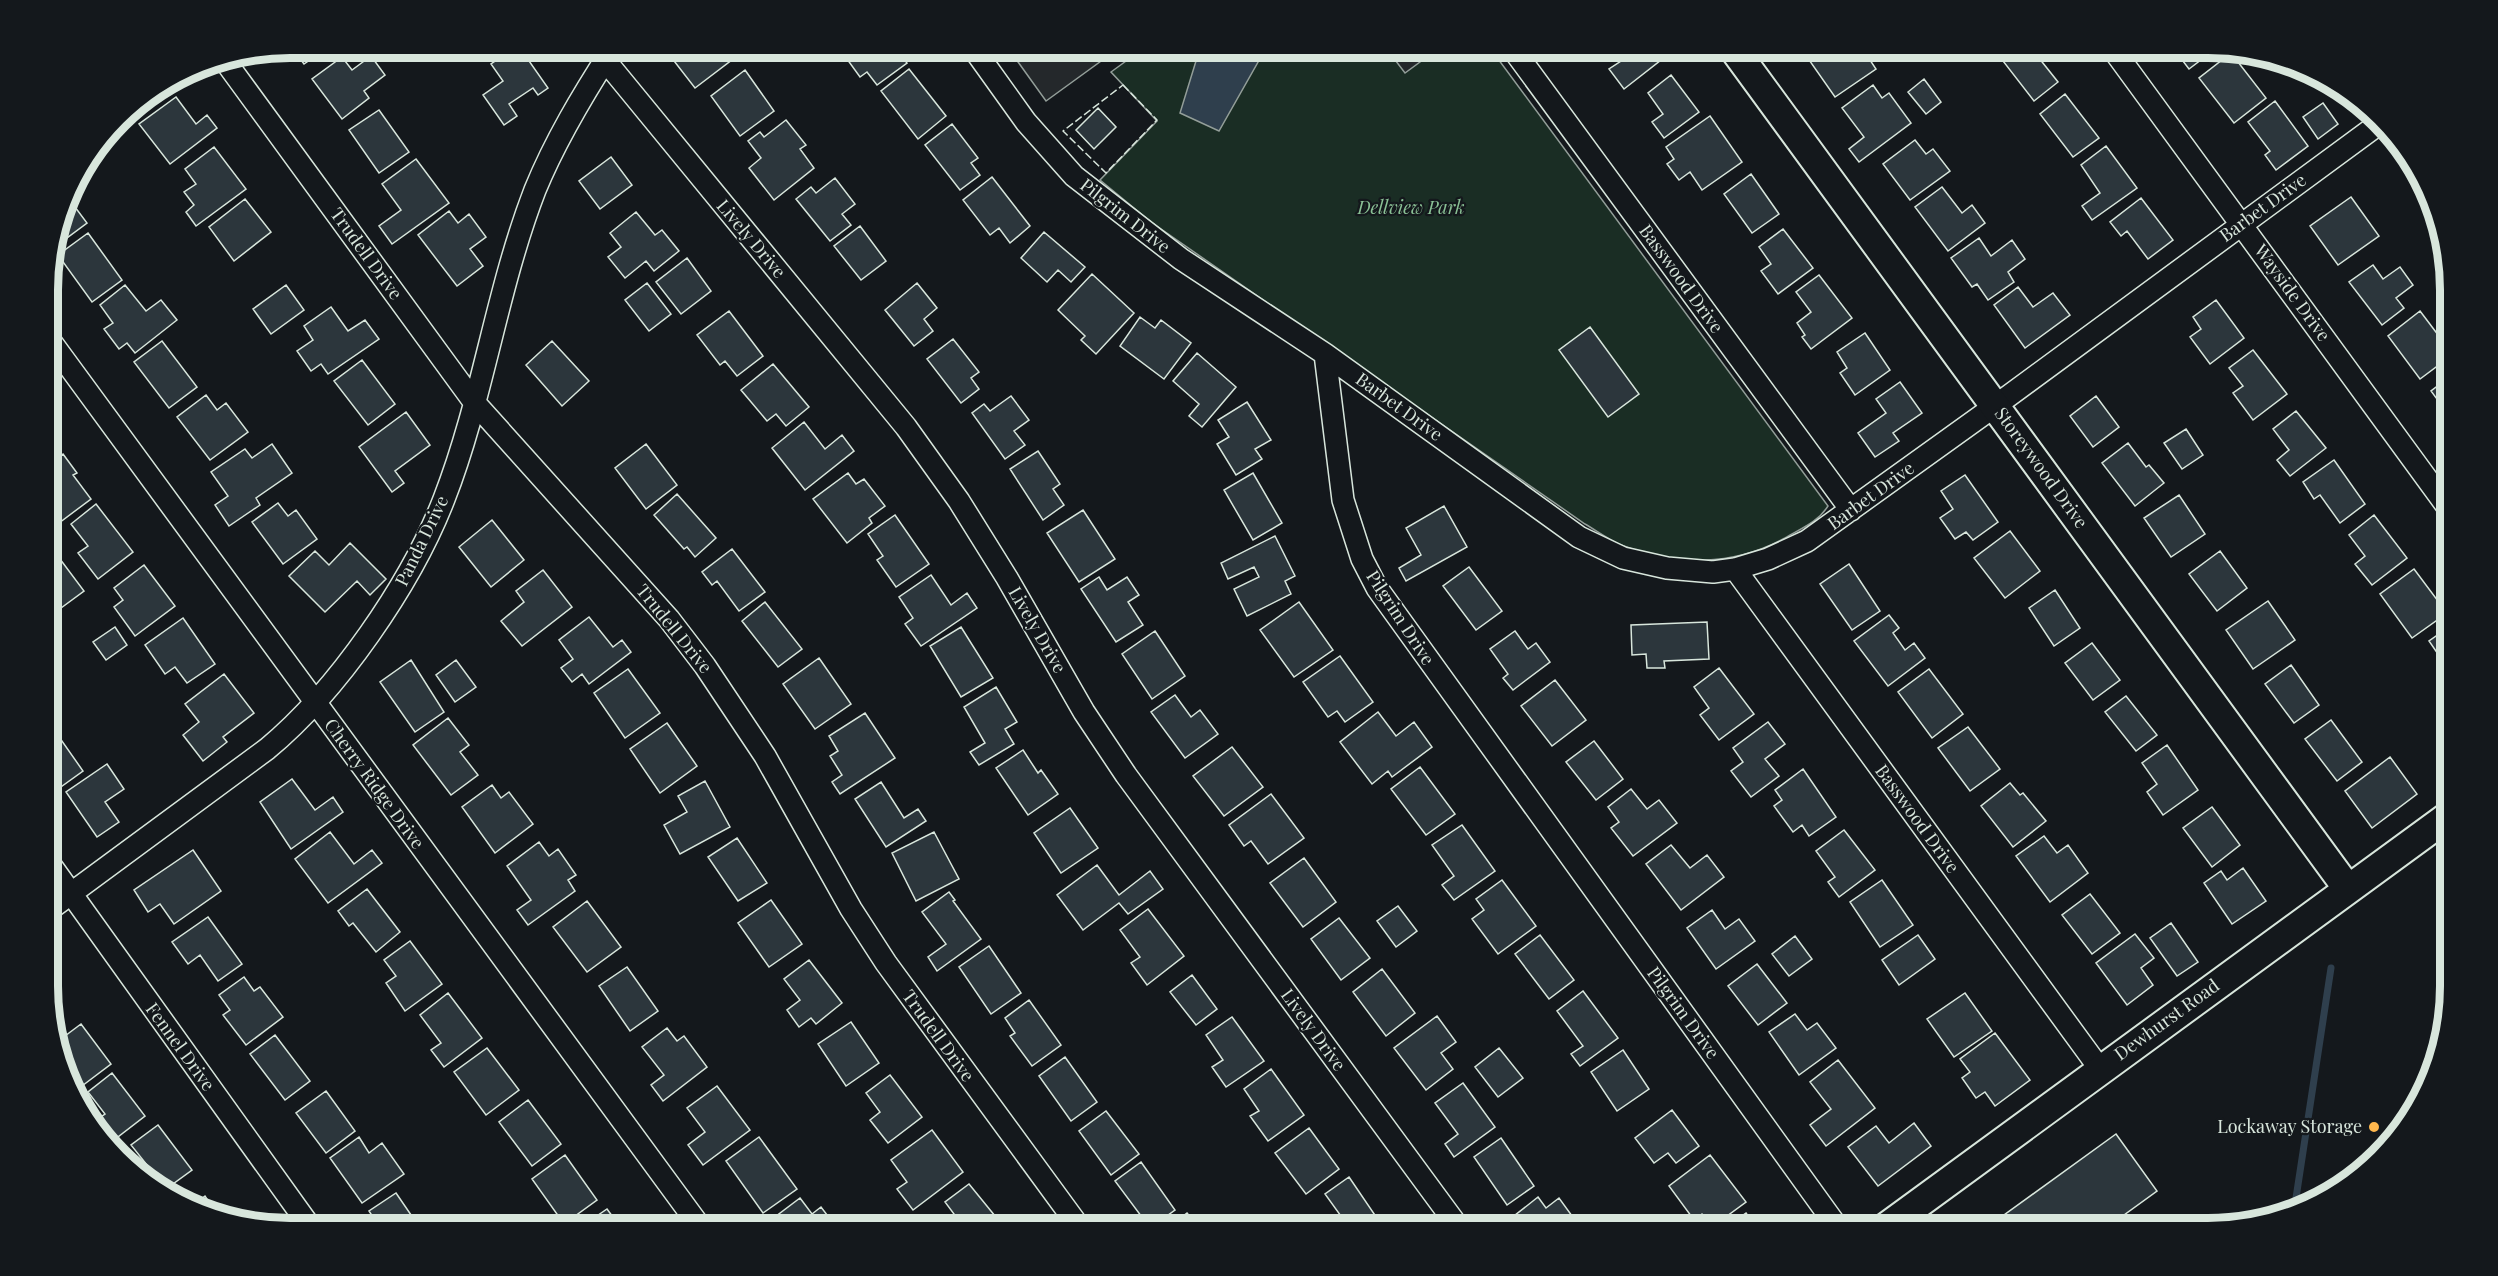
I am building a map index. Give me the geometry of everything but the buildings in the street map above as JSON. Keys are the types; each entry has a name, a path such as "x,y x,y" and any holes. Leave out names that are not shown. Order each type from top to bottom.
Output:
{"street":[{"name":"Panda Drive","path":"58,903 267,749 299,721 315,704 378,620 408,574 444,498 474,402 513,258 536,190 561,132 601,58"},
{"name":"Lively Drive","path":"609,58 906,427 959,501 1007,578 1084,711 1126,776 1452,1218"},
{"name":"Pilgrim Drive","path":"980,58 1026,122 1074,176 1181,259 1325,354 1343,500 1362,559 1377,588 1831,1218"},
{"name":"Basswood Drive","path":"1519,58 1851,510"},
{"name":"Storeywood Drive","path":"1740,58 2348,889"},
{"name":"Wayside Drive","path":"2119,58 2440,497"},
{"name":"Trudell Drive","path":"229,66 474,402 669,619 705,666 765,756 851,909 886,963 1073,1218"},
{"name":"Barbet Drive","path":"1325,354 1579,537 1623,558 1667,568 1713,572 1734,569 1768,560 1807,541 2374,128"},
{"name":"Cherry Ridge Drive","path":"58,351 693,1218"},
{"name":"Basswood Drive","path":"1734,569 2100,1069"},
{"name":"Dewhurst Road","path":"1899,1218 2440,822"},
{"name":"Fennel Drive","path":"58,875 303,1218"}],"green space":[{"name":"Dellview Park","path":"1130,58 1497,58 1828,506 1809,524 1785,538 1745,554 1725,558 1683,560 1641,552 1616,543 1585,524 1151,222 1100,180 1157,121 1111,72"}],"shaded area":[{"path":"1015,58 1105,58 1046,101"},
{"path":"1394,58 1425,58 1405,73"}],"water":[{"path":"1197,58 1260,58 1219,131 1180,113"}],"waterway":[{"path":"2296,1200 2331,968"}],"fence":[{"path":"1123,85 1157,120 1106,173 1063,131 1123,85"}],"place":[{"name":"Lockaway Storage","path":"2374,1127"}]}
